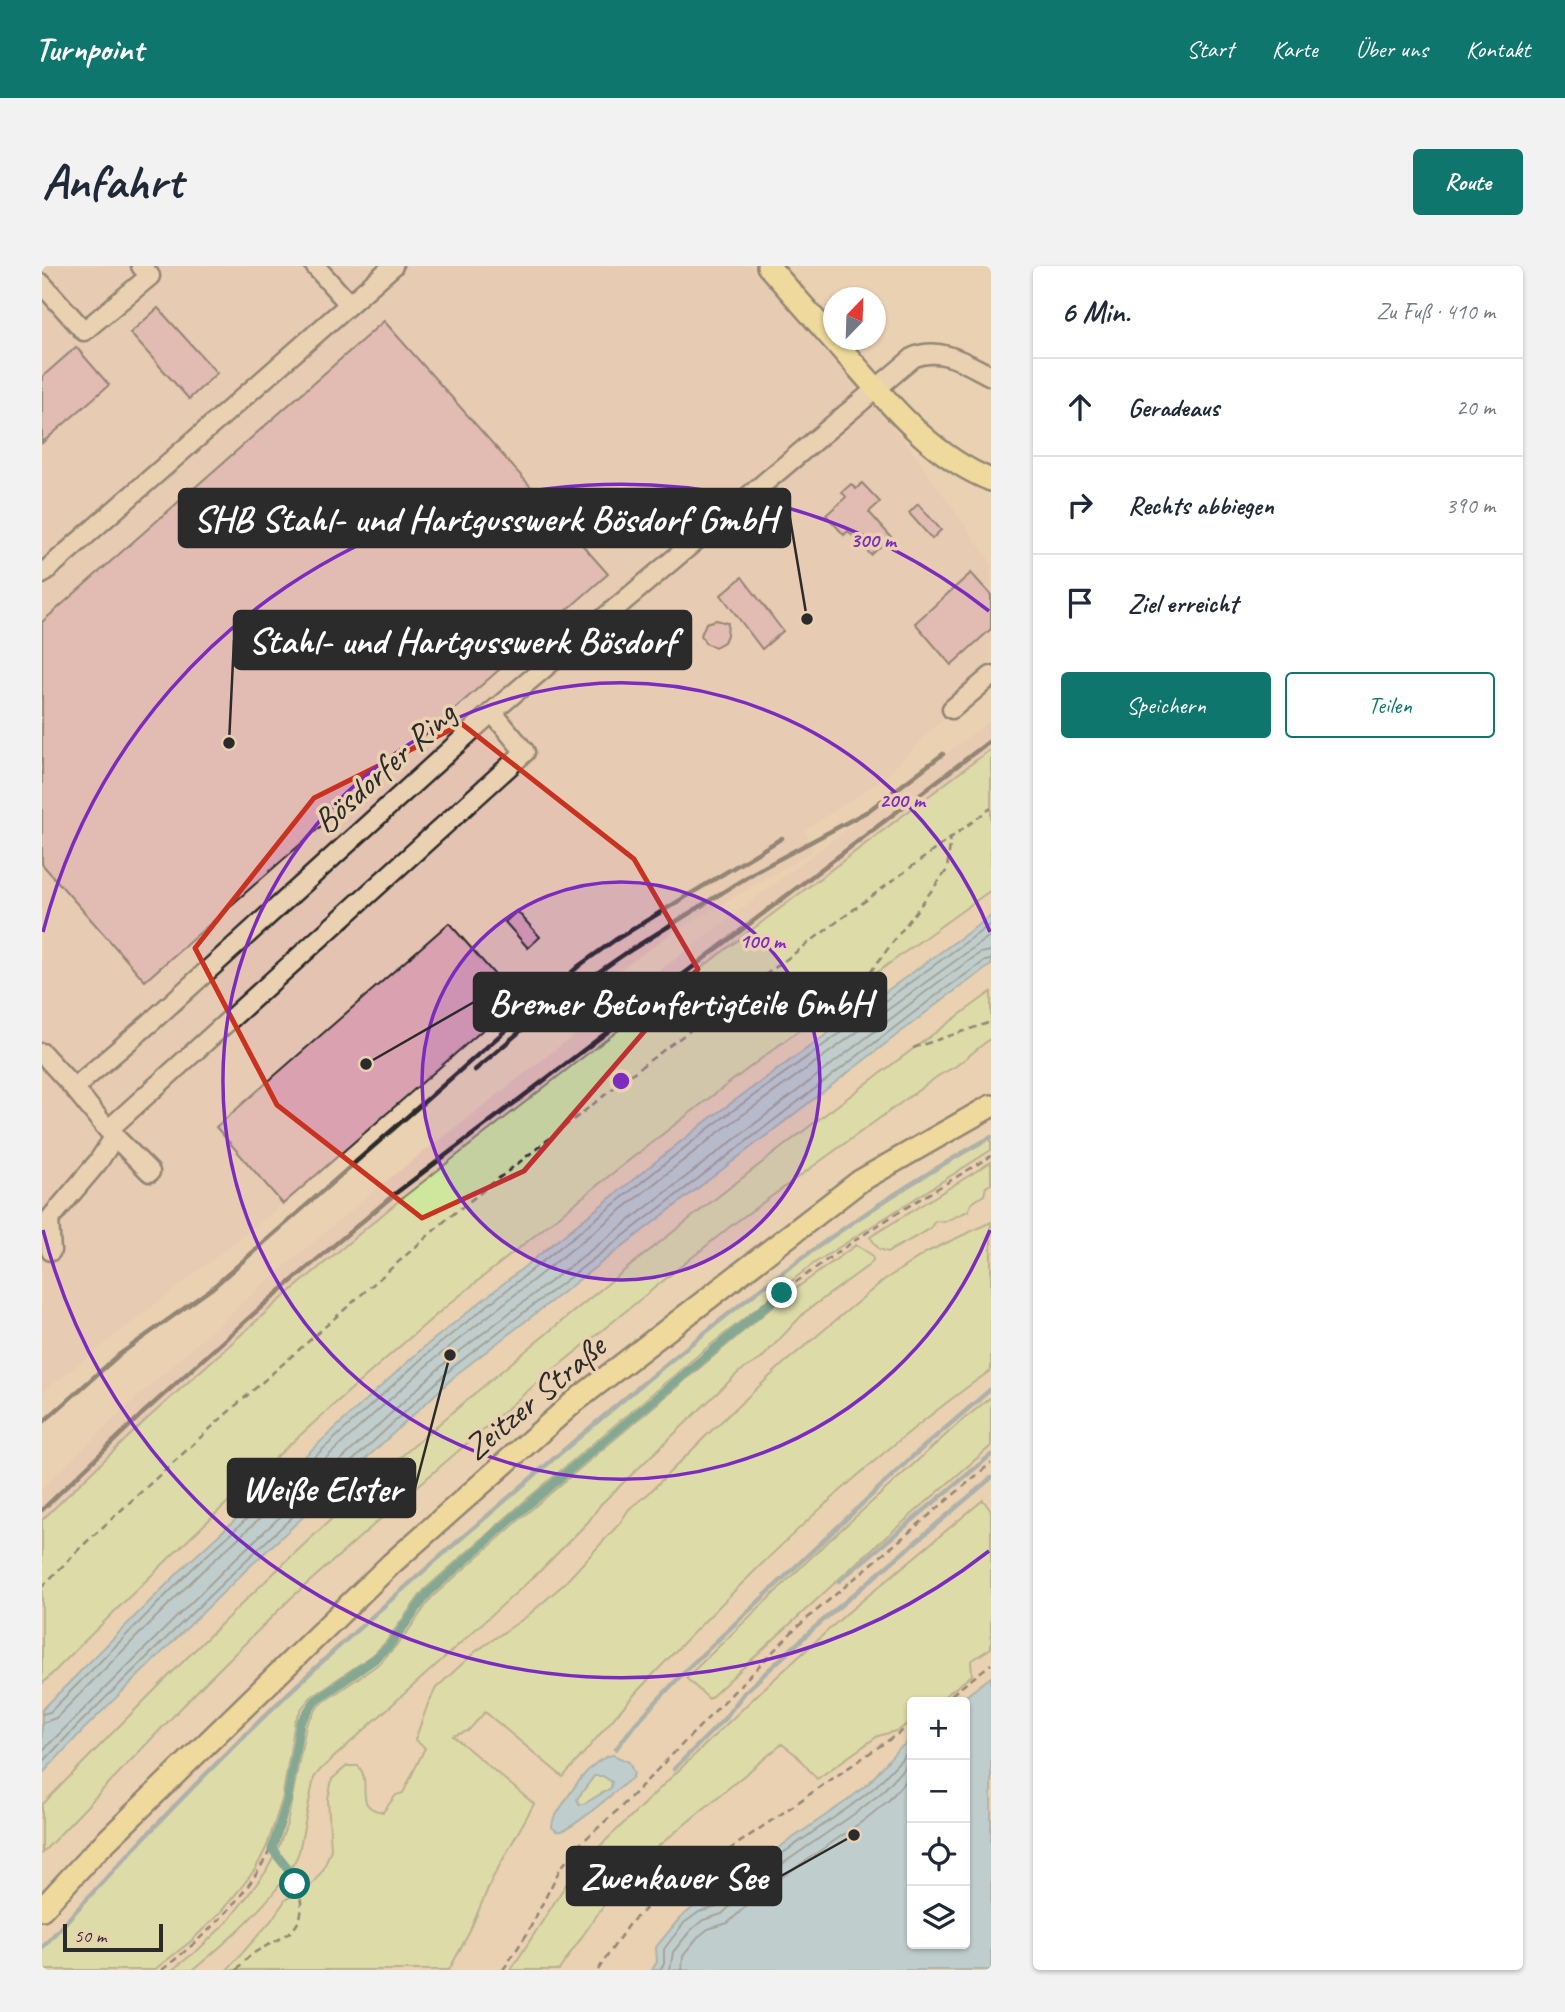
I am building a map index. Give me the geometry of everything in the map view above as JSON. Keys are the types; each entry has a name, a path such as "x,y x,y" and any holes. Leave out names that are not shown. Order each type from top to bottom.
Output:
{"main road":[{"path":"768,266 876,389 927,441 991,480"},
{"name":"Zeitzer Straße","path":"42,1909 91,1856 391,1564 574,1402 860,1181 991,1107"}],"street":[{"path":"42,284 84,331 150,276 141,266"},
{"path":"316,266 349,304"},
{"path":"42,574 393,266"},
{"name":"Bösdorfer Ring","path":"74,1088 492,712 914,357 927,352 949,355 991,376"},
{"path":"953,709 991,676"},
{"path":"51,1251 49,1220 98,1162 112,1133 526,752 492,712"},
{"path":"42,1053 150,1172"}],"path":[{"path":"42,1587 81,1547 225,1415 447,1219 638,1069 991,808"},
{"path":"863,982 947,870 951,836"},
{"path":"913,1048 991,1022"},
{"path":"162,1970 194,1945 223,1917 260,1870 272,1849 287,1801 300,1723 315,1701 376,1658 398,1635 428,1593 540,1494 782,1293 854,1242 991,1156"},
{"path":"503,1970 527,1934 560,1869 580,1844 620,1808 796,1628 991,1463"},
{"path":"948,1697 991,1664"},
{"path":"598,1970 628,1925 650,1904 907,1727"},
{"path":"237,1970 252,1953 287,1934 299,1922 303,1911 301,1899 287,1868 272,1849"}],"highlighted area":[{"path":"462,724 634,859 698,969 524,1171 422,1218 277,1105 195,948 314,798"}],"shaded area":[{"path":"42,266 751,266 913,452 991,563 991,676 952,709 885,777 805,830 813,851 672,933 532,1032 516,1000 283,1204 42,1393"},
{"path":"991,720 991,749 578,1061 401,1199 273,1306 147,1419 42,1520 42,1488 131,1403 258,1289 386,1181"}],"green space":[{"path":"991,749 991,890 706,1100 442,1310 231,1499 42,1684 42,1520 147,1419 273,1306 401,1199 578,1061"},
{"path":"991,992 991,1038 956,1066 938,1076 732,1225 531,1388 291,1598 205,1683 42,1853 42,1805 244,1601 370,1484 520,1355 674,1230"},
{"path":"991,1137 991,1150 813,1264 703,1351 527,1499 424,1590 373,1655 311,1697 295,1721 282,1800 267,1846 256,1868 240,1889 190,1942 154,1970 42,1970 42,1948 140,1842 275,1706 399,1592 603,1417 763,1287 874,1208"},
{"path":"991,1162 991,1184 986,1187 984,1195 972,1203 968,1211 944,1222 935,1221 930,1229 888,1252 879,1249 870,1237"},
{"path":"991,1222 991,1370 855,1478 769,1557 636,1692 563,1777 485,1712 468,1731 453,1736 534,1804 492,1879 469,1933 449,1970 227,1970 271,1921 286,1899 308,1889 323,1870 331,1849 328,1799 332,1779 347,1766 358,1766 364,1780 365,1800 373,1809 383,1812 396,1795 403,1793 425,1748 415,1740 436,1688 475,1652 526,1617 563,1585 620,1523 629,1509 782,1365 884,1280 927,1252"},
{"path":"856,1245 872,1255 873,1260 869,1265 805,1312 761,1359 739,1372 601,1504 588,1522 539,1572 321,1769 314,1778 299,1852 280,1884 237,1931 193,1970 172,1970 228,1921 265,1873 287,1824 306,1725 319,1705 380,1663 403,1638 432,1597 534,1507 784,1297"},
{"path":"991,1397 991,1446 864,1556 709,1699 686,1678 822,1547"},
{"path":"983,1500 991,1511 991,1648 971,1661 972,1675 943,1697 907,1697 907,1724 899,1730 878,1736 817,1779 795,1754 782,1744 627,1872 600,1846 760,1692 846,1614"},
{"path":"594,1776 603,1776 612,1782 611,1788 584,1804 579,1804 577,1799"},
{"path":"589,1854 619,1883 559,1970 511,1970 565,1886"}],"water":[{"path":"991,916 991,965 458,1373 247,1569 84,1729 42,1774 42,1710 188,1563 423,1348 709,1119"},
{"path":"991,1677 991,1970 652,1970 657,1962 656,1947 679,1919 696,1905 713,1901 745,1871 848,1800 870,1782 897,1750 907,1743 907,1949 970,1949 970,1697 965,1697"},
{"path":"613,1755 629,1762 634,1774 632,1778 576,1823 561,1831 556,1830 552,1827 553,1820 571,1792 586,1772 604,1758","holes":["594,1776 603,1776 612,1782 611,1788 584,1804 579,1804 577,1799"]}],"building":[{"path":"158,308 217,373 189,399 130,333"},
{"path":"384,321 608,574 145,981 42,864 42,622"},
{"path":"76,347 109,385 42,443 42,377"},
{"path":"862,483 880,502 869,512 891,537 871,555 848,531 844,535 826,515 846,497 842,492 851,484 856,489"},
{"path":"918,504 941,530 932,539 909,513"},
{"path":"971,573 991,595 991,629 951,665 915,623"},
{"path":"742,577 783,631 762,649 721,595"},
{"path":"716,620 728,623 724,642 715,647 705,643 701,635 706,623"},
{"path":"517,911 540,937 528,948 505,922"},
{"path":"449,923 517,1000 283,1204 216,1127"}],"waterway":[{"path":"42,1948 173,1807 275,1706 369,1619 551,1461 763,1287 874,1208 991,1137"},
{"path":"616,1749 635,1724 688,1668 913,1456 991,1389"},
{"path":"839,1581 991,1455"},
{"path":"674,1769 724,1719 745,1692 814,1628 991,1478"}],"railway":[{"path":"42,1510 142,1414 268,1301 396,1193 991,740"},
{"path":"475,1070 551,1005 626,953 755,872 868,811 943,754"},
{"path":"42,1423 120,1354 211,1289 580,965 615,940 782,838"}],"place":[{"name":"SHB Stahl- und Hartgusswerk Bösdorf GmbH","path":"807,619"},
{"name":"Stahl- und Hartgusswerk Bösdorf","path":"229,743"},
{"name":"Bremer Betonfertigteile GmbH","path":"366,1064"},
{"name":"Weiße Elster","path":"450,1355"},
{"name":"Zwenkauer See","path":"854,1835"}],"route":[{"path":"295,1884 287,1868 272,1849 282,1822 300,1723 306,1711 315,1701 389,1646 428,1593 530,1503 782,1293"}]}
